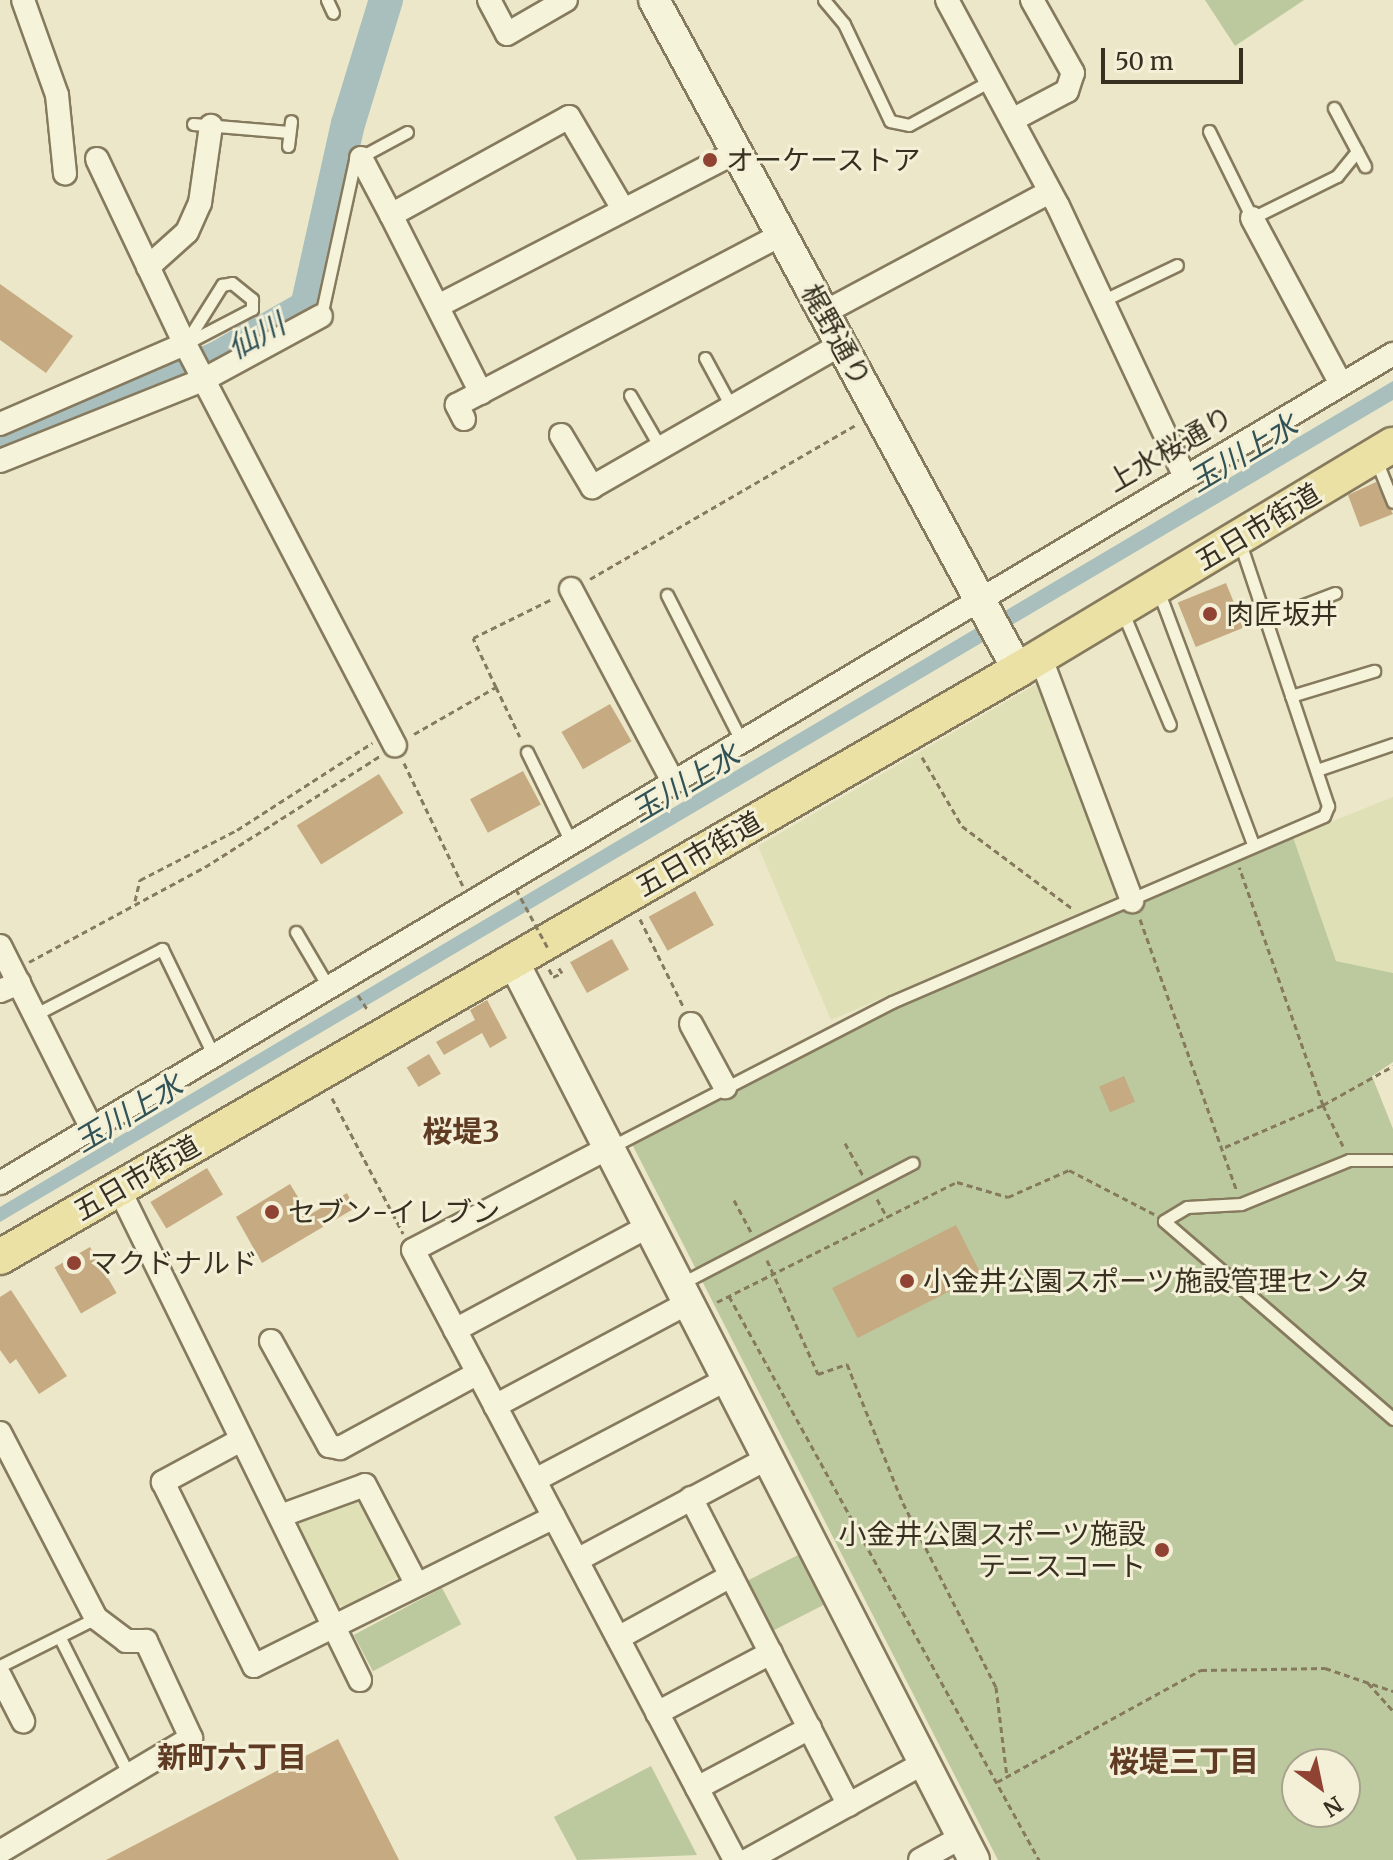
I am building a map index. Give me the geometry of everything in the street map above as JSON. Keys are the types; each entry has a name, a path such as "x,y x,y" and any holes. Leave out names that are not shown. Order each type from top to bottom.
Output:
{"main road":[{"name":"五日市街道","path":"0,1257 907,733 1020,657 1121,609 1384,450"}],"street":[{"path":"23,0 57,95 65,174"},
{"path":"489,0 507,34 566,0"},
{"name":"梶野通り","path":"654,0 981,604 1020,657"},
{"path":"1012,120 1067,91 1073,73 1032,0"},
{"path":"956,3 990,81 1050,192 1184,475"},
{"path":"391,215 569,117 623,209"},
{"path":"148,267 187,232 200,203 202,125"},
{"path":"438,306 735,153"},
{"path":"361,158 481,393"},
{"path":"97,159 187,349 392,739"},
{"path":"823,313 1050,192"},
{"path":"1252,218 1341,384"},
{"path":"464,419 457,405 781,235"},
{"path":"0,461 203,380 321,316"},
{"path":"561,435 592,487 840,345"},
{"path":"0,424 187,349"},
{"name":"上水桜通り","path":"0,1183 330,989 571,842 981,604 1184,475 1393,354"},
{"path":"571,589 673,782"},
{"path":"1020,657 1132,901"},
{"path":"0,946 10,981 36,1014 92,1129"},
{"path":"513,961 770,1457 968,1849 920,1860"},
{"path":"691,1024 725,1087"},
{"path":"610,1147 413,1250 735,1860"},
{"path":"119,1189 360,1680"},
{"path":"455,1330 651,1225"},
{"path":"495,1406 689,1299"},
{"path":"271,1341 329,1446 340,1448 478,1373"},
{"path":"535,1480 729,1378"},
{"path":"0,1433 96,1618 126,1641 146,1641 191,1738 0,1852"},
{"path":"241,1440 163,1482 254,1666 554,1517"},
{"path":"577,1560 770,1457"},
{"path":"280,1516 365,1485 416,1583"},
{"path":"691,1498 849,1805"},
{"path":"618,1638 731,1576"},
{"path":"657,1713 771,1653"},
{"path":"0,1676 23,1721"},
{"path":"697,1788 810,1728"},
{"path":"748,1860 924,1763"}],"lane":[{"path":"327,0 333,13"},
{"path":"824,0 844,24 890,121 909,125 990,81"},
{"path":"1334,108 1365,166"},
{"path":"202,125 290,126 288,146"},
{"path":"1209,131 1252,218 1337,176 1357,151"},
{"path":"321,316 361,158 407,132"},
{"path":"1102,301 1177,265"},
{"path":"232,283 252,299 247,314 187,349 222,285 232,283"},
{"path":"705,358 731,406"},
{"path":"630,395 660,447"},
{"path":"1384,450 1393,502"},
{"path":"610,1147 725,1087 1079,920 1132,901 1234,852 1324,816 1317,770 1238,539"},
{"path":"1156,587 1253,844"},
{"path":"1267,619 1335,593"},
{"path":"667,595 742,742"},
{"path":"1121,609 1170,725"},
{"path":"1291,696 1374,671"},
{"path":"1317,770 1393,744"},
{"path":"527,752 571,842"},
{"path":"296,932 330,989"},
{"path":"36,1014 162,949 214,1056"},
{"path":"1391,1160 1349,1160 1241,1204 1187,1207 1164,1221 1393,1419"},
{"path":"689,1299 913,1163"},
{"path":"0,1666 96,1618"},
{"path":"60,1638 130,1777"}],"path":[{"path":"527,752 473,638 571,589 877,411"},
{"path":"135,902 140,880 237,830 392,739 496,687"},
{"path":"907,733 962,826 1056,890 1079,920"},
{"path":"10,981 135,902 323,797 392,739"},
{"path":"392,739 471,903"},
{"path":"1234,852 1323,1105 1349,1160"},
{"path":"516,889 549,950"},
{"path":"628,895 691,1024"},
{"path":"1132,901 1225,1147 1241,1204"},
{"path":"353,987 374,1018"},
{"path":"1225,1147 1323,1105 1393,1066"},
{"path":"319,1073 413,1250"},
{"path":"845,1143 863,1176"},
{"path":"689,1299 729,1296 957,1182 1008,1197 1069,1170 1164,1221"},
{"path":"877,1199 887,1217"},
{"path":"734,1200 753,1235"},
{"path":"767,1260 818,1374 847,1364 903,1503 996,1687 1007,1777"},
{"path":"729,1296 1039,1860"},
{"path":"997,1782 1201,1670 1325,1668 1393,1691"},
{"path":"1366,1680 1393,1711"}],"green space":[{"path":"1205,0 1304,0 1235,46"},
{"path":"1040,682 1123,894 831,1020 758,846"},
{"path":"1393,797 1393,973 1336,961 1293,837"},
{"path":"1293,837 1336,961 1393,973 1393,1062 1372,1076 1393,1129 1393,1860 998,1860 631,1142 895,1009"},
{"path":"360,1494 400,1576 345,1607 335,1604 294,1523"},
{"path":"800,1554 825,1604 768,1633 743,1583"},
{"path":"442,1588 461,1624 373,1671 354,1635"},
{"path":"651,1766 697,1855 577,1860 554,1817"}],"water":[{"path":"1393,381 1393,400 0,1222 0,1207"}],"building":[{"path":"0,284 73,336 46,373 0,340"},
{"path":"1376,482 1393,514 1360,527 1348,495"},
{"name":"肉匠坂井","path":"1226,583 1244,628 1196,647 1178,602"},
{"path":"610,704 632,741 583,769 562,732"},
{"path":"523,771 541,805 488,833 470,799"},
{"path":"379,774 403,813 321,864 297,825"},
{"path":"695,891 714,925 668,951 649,917"},
{"path":"612,939 629,970 587,993 570,962"},
{"path":"487,1000 507,1038 490,1048 482,1033 444,1055 436,1042 475,1020 470,1010"},
{"path":"429,1054 441,1074 419,1087 407,1067"},
{"path":"1124,1076 1135,1102 1110,1112 1099,1087"},
{"path":"207,1168 223,1195 166,1229 150,1202"},
{"path":"290,1184 309,1215 347,1193 355,1208 262,1263 236,1217"},
{"name":"小金井公園スポーツ施設管理センタ","path":"956,1225 981,1275 858,1338 832,1288"},
{"path":"90,1247 116,1293 81,1313 54,1268"},
{"path":"11,1290 67,1376 39,1394 16,1359 10,1364 0,1350 0,1297"},
{"path":"338,1739 399,1860 106,1860"}],"waterway":[{"name":"仙川","path":"0,448 216,359 307,307 348,124 386,0"}],"place":[{"name":"オーケーストア","path":"710,160"},
{"name":"肉匠坂井","path":"1210,614"},
{"name":"セブン-イレブン","path":"272,1212"},
{"name":"マクドナルド","path":"74,1263"},
{"name":"小金井公園スポーツ施設管理センタ","path":"907,1281"},
{"name":"小金井公園スポーツ施設 テニスコート","path":"1162,1550"}],"district":[{"name":"桜堤3","path":"461,1131"},
{"name":"新町六丁目","path":"232,1757"},
{"name":"桜堤三丁目","path":"1184,1761"}],"water label":[{"name":"玉川上水","path":"1243,453"},
{"name":"玉川上水","path":"685,783"},
{"name":"玉川上水","path":"128,1113"}]}
